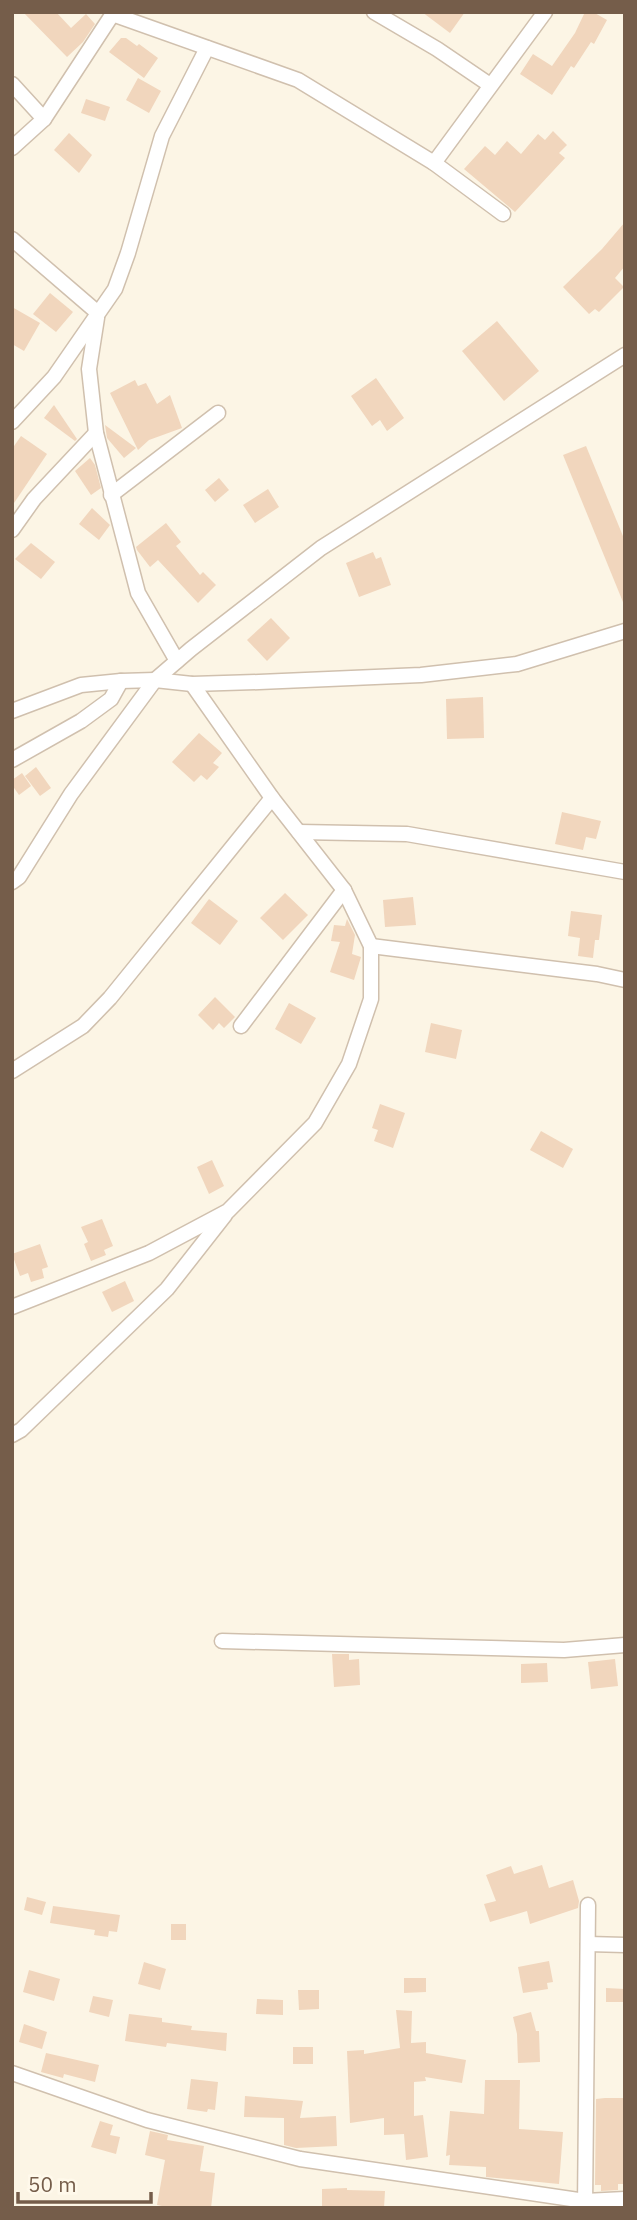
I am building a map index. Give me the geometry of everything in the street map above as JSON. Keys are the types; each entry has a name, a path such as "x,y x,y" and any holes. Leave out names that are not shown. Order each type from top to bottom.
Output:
{"street":[{"path":"374,12 437,49 490,85"},
{"path":"434,163 545,12"},
{"path":"12,148 44,119 113,13 298,80 434,163 503,214"},
{"path":"12,422 54,377 115,289 162,136 207,48"},
{"path":"12,84 44,119"},
{"path":"12,239 98,313"},
{"path":"98,313 89,369 96,433 138,593 177,662"},
{"path":"12,882 19,877 71,794 155,680 321,548 625,355"},
{"path":"111,495 218,413"},
{"path":"12,530 34,499 96,433"},
{"path":"12,711 81,685 121,681 155,680 192,684 421,675 517,664 625,631"},
{"path":"12,760 81,721 111,699 121,681"},
{"path":"12,1435 21,1430 167,1289 228,1211 315,1123 349,1064 371,999 372,946 344,890 272,798 192,684"},
{"path":"12,1071 83,1026 92,1017 272,798"},
{"path":"299,832 407,834 625,872"},
{"path":"241,1026 344,890"},
{"path":"372,946 597,974 625,980"},
{"path":"12,1307 149,1253 228,1211"},
{"path":"222,1641 564,1650 625,1645"},
{"path":"585,2205 588,1905"},
{"path":"588,1944 625,1945"},
{"path":"12,2073 147,2120 300,2160 585,2205 625,2199"}],"building":[{"path":"23,12 56,12 71,28 86,14 95,24 83,42 67,57"},
{"path":"422,12 465,12 450,33"},
{"path":"585,12 593,12 607,20 594,44 591,42 574,68 571,66 552,95 520,74 533,54 552,66 575,33"},
{"path":"121,38 126,38 137,46 139,44 158,58 144,78 109,52"},
{"path":"138,78 161,91 149,113 126,100"},
{"path":"86,99 110,107 105,121 81,113"},
{"path":"553,131 567,145 559,153 565,158 515,212 464,169 485,146 495,155 507,141 521,154 538,134 545,140"},
{"path":"69,133 92,155 79,173 54,150"},
{"path":"625,222 625,266 615,278 624,287 599,312 595,309 589,314 563,287"},
{"path":"50,293 73,312 56,332 33,314"},
{"path":"12,307 40,323 24,351 12,344"},
{"path":"497,321 539,371 504,401 462,351"},
{"path":"376,378 404,418 387,431 380,420 372,426 351,396"},
{"path":"135,380 138,386 146,383 157,404 170,395 182,428 149,440 138,450 110,393"},
{"path":"54,405 77,439 75,441 44,418"},
{"path":"105,425 136,448 124,458 107,438"},
{"path":"21,436 47,454 12,506 12,449"},
{"path":"586,446 625,541 625,607 563,455"},
{"path":"90,458 95,465 101,488 91,495 75,471"},
{"path":"219,478 229,490 215,502 205,490"},
{"path":"268,489 279,507 255,523 243,505"},
{"path":"92,508 110,525 99,540 79,524"},
{"path":"166,523 181,542 176,546 200,575 203,572 216,585 198,603 158,560 150,567 137,550 136,547"},
{"path":"31,543 55,562 41,579 15,559"},
{"path":"373,552 376,559 381,557 391,585 359,597 346,563"},
{"path":"271,618 290,638 267,661 247,640"},
{"path":"483,697 484,738 447,739 446,699"},
{"path":"199,733 222,753 213,763 219,767 207,780 201,775 194,782 172,762"},
{"path":"36,767 51,788 40,796 25,776"},
{"path":"22,773 31,786 19,795 12,785 12,780"},
{"path":"562,812 601,821 596,839 586,837 583,850 555,844"},
{"path":"285,893 308,915 283,940 260,918"},
{"path":"413,897 416,925 385,927 383,900"},
{"path":"209,899 238,921 220,945 191,923"},
{"path":"571,911 602,915 599,940 595,940 593,958 578,956 580,938 568,936"},
{"path":"347,919 355,935 352,954 361,957 354,980 330,972 340,942 331,941 334,925 345,926"},
{"path":"215,997 235,1017 224,1028 219,1023 213,1030 198,1015"},
{"path":"289,1003 316,1018 301,1044 275,1029"},
{"path":"431,1023 462,1030 456,1059 425,1052"},
{"path":"380,1104 405,1113 393,1148 374,1141 378,1130 372,1128"},
{"path":"541,1131 573,1149 563,1168 530,1150"},
{"path":"212,1160 224,1186 209,1194 197,1167"},
{"path":"102,1219 113,1246 104,1250 106,1255 91,1261 84,1244 88,1242 81,1227"},
{"path":"40,1244 48,1267 42,1269 44,1278 31,1282 28,1273 20,1276 12,1254"},
{"path":"125,1281 134,1301 112,1312 102,1292"},
{"path":"332,1654 349,1654 349,1660 359,1659 360,1685 334,1687"},
{"path":"615,1659 618,1686 591,1689 588,1662"},
{"path":"547,1663 548,1682 521,1683 521,1664"},
{"path":"542,1865 549,1888 573,1880 579,1901 578,1908 530,1924 527,1911 490,1922 484,1904 496,1901 486,1875 511,1866 514,1874"},
{"path":"27,1897 46,1902 42,1915 24,1910"},
{"path":"53,1906 120,1915 117,1932 109,1931 108,1937 94,1935 95,1930 50,1923"},
{"path":"171,1924 186,1924 186,1940 171,1940"},
{"path":"549,1961 553,1982 547,1983 548,1989 523,1993 518,1967"},
{"path":"144,1962 166,1969 160,1990 138,1984"},
{"path":"29,1970 60,1979 54,2001 23,1992"},
{"path":"404,1978 426,1978 426,1992 404,1993"},
{"path":"606,1988 625,1989 625,2002 606,2002"},
{"path":"298,1990 319,1990 319,2009 299,2010"},
{"path":"93,1996 113,2000 109,2017 89,2012"},
{"path":"257,1999 283,2000 283,2015 256,2014"},
{"path":"396,2010 412,2011 411,2043 426,2042 426,2053 466,2060 462,2083 425,2077 426,2081 414,2082 414,2116 423,2115 428,2157 406,2160 404,2134 384,2135 384,2118 350,2123 347,2051 364,2050 364,2054 400,2048"},
{"path":"531,2012 536,2031 539,2031 540,2062 518,2063 517,2034 513,2017"},
{"path":"129,2014 162,2018 162,2022 192,2026 191,2030 227,2033 226,2051 167,2043 166,2047 125,2041"},
{"path":"24,2024 47,2032 42,2049 19,2042"},
{"path":"293,2047 313,2047 313,2064 293,2064"},
{"path":"46,2053 99,2065 95,2082 64,2074 63,2078 41,2072"},
{"path":"191,2079 218,2082 215,2110 208,2109 207,2112 187,2109"},
{"path":"485,2080 520,2080 519,2129 563,2132 559,2184 486,2177 486,2167 449,2165 450,2155 446,2156 450,2111 484,2114"},
{"path":"245,2096 303,2101 300,2118 336,2116 337,2146 296,2148 284,2145 284,2118 244,2117"},
{"path":"625,2098 625,2184 618,2184 618,2190 601,2191 601,2185 595,2185 596,2099"},
{"path":"100,2121 113,2125 110,2135 120,2137 116,2154 91,2147"},
{"path":"150,2131 168,2135 167,2140 204,2146 200,2171 215,2173 211,2208 172,2208 157,2205 165,2160 145,2155"},
{"path":"322,2189 385,2191 384,2208 322,2208"}]}
